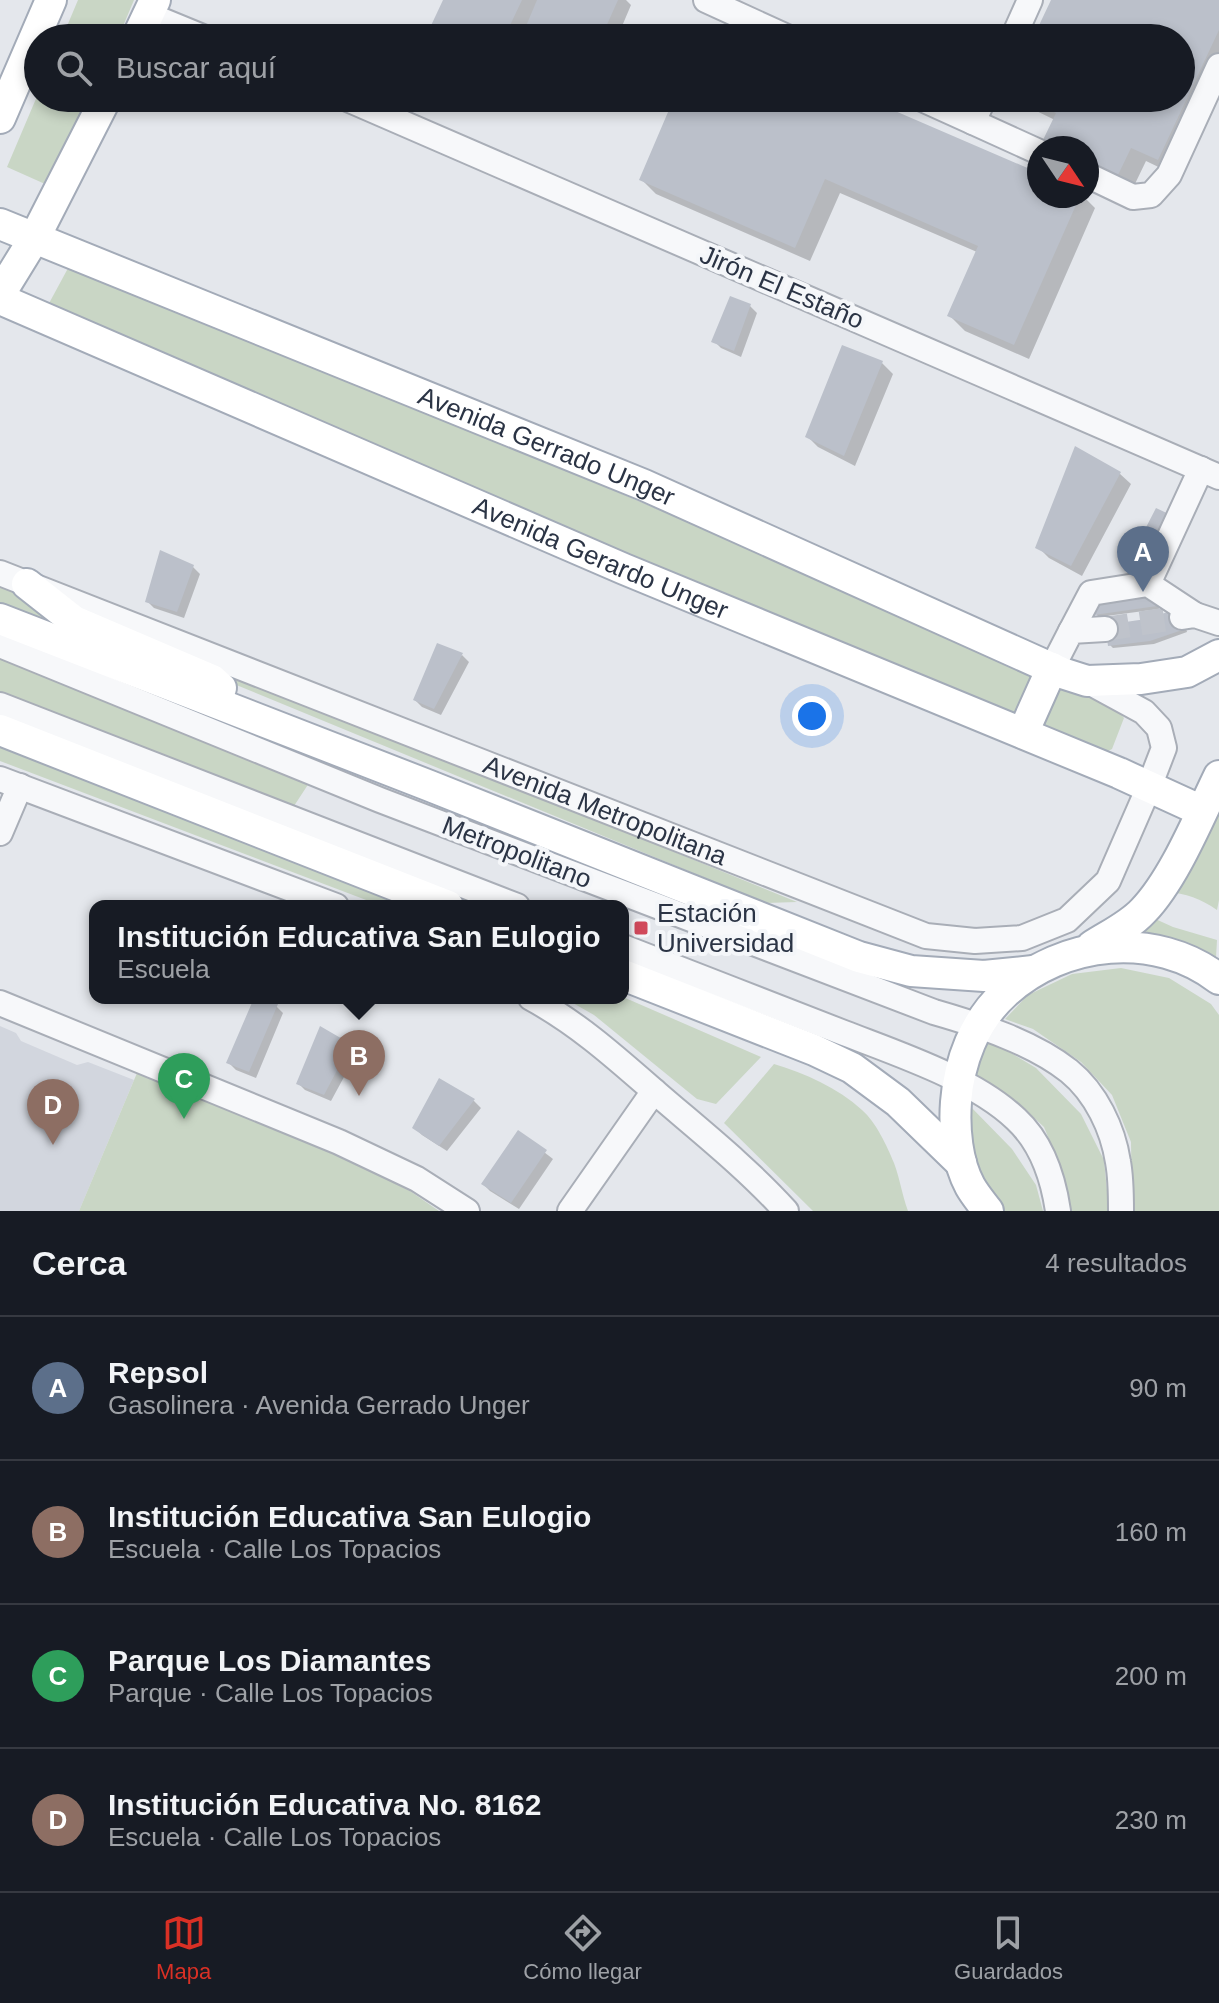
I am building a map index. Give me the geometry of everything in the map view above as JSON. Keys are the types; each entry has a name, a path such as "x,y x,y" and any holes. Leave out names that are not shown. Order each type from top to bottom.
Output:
{"main road":[{"path":"41,24 51,0"},
{"path":"0,118 24,62"},
{"path":"0,297 35,237 99,112"},
{"name":"Avenida Gerrado Unger","path":"0,224 644,485 1087,681 1141,679 1187,672 1219,655"},
{"name":"Avenida Gerardo Unger","path":"0,297 624,569 1119,773 1202,811"},
{"path":"13,578 74,621 212,680 259,720"},
{"name":"Avenida Metropolitana","path":"0,619 859,957 911,971 984,976 1033,971"},
{"path":"1023,733 1052,668"},
{"path":"0,730 433,900"},
{"path":"969,1186 954,1122 957,1081 966,1052 980,1025 1003,995 1033,971 1084,950 1129,923 1152,902 1219,776"},
{"path":"1084,950 1130,946 1176,955 1219,979"},
{"path":"629,977 852,1068 898,1102 988,1211"}],"street":[{"path":"706,0 758,24"},
{"path":"1019,24 1030,0"},
{"path":"1099,181 1133,197 1151,195 1169,175 1219,66"},
{"name":"Jirón El Estaño","path":"377,112 1210,473"},
{"path":"951,112 1027,147"},
{"path":"973,122 978,112"},
{"path":"1148,584 1210,473"},
{"name":"Avenida Metropolitana","path":"13,578 926,936 975,941 1022,938 1067,920 1108,881 1149,787"},
{"path":"1052,668 1091,593 1148,584 1189,616 1219,623"},
{"path":"1071,631 1105,629"},
{"name":"Metropolitano","path":"0,645 380,800 934,1012 980,1025 1049,1059 1070,1072 1090,1094 1105,1118 1118,1162 1121,1211"},
{"name":"Avenida Gerrado Unger","path":"1087,681 1144,712 1159,728 1164,748 1149,787"},
{"name":"Metropolitano","path":"0,705 502,900"},
{"path":"4,824 10,782 320,900"},
{"path":"629,949 914,1061 980,1092 1018,1120 1033,1137 1045,1159 1058,1211"},
{"path":"0,1003 339,1142 417,1179 467,1211"},
{"path":"542,1004 605,1047 720,1145 786,1211"},
{"path":"570,1211 654,1091"}],"shaded area":[{"path":"0,1026 16,1033 21,1041 77,1065 88,1062 134,1080 79,1211 0,1211"}],"green space":[{"path":"78,0 134,0 124,24 68,24"},
{"path":"30,112 86,112 54,188 7,167"},
{"path":"73,259 1073,687 1106,695 1124,718 1112,749 1098,756 47,307"},
{"path":"0,581 82,639 0,606"},
{"path":"0,657 311,780 294,806 0,692"},
{"path":"229,670 797,902 766,903 229,682"},
{"path":"0,744 398,900 366,900 0,761"},
{"path":"1219,786 1217,910 1193,897 1166,892"},
{"path":"1151,917 1217,940 1216,958 1180,941 1141,935"},
{"path":"1121,968 1169,978 1211,1004 1219,1015 1219,1211 1132,1211 1131,1142 1112,1095 1081,1062 1033,1029 1005,1019 1028,995 1072,974"},
{"path":"629,1000 761,1057 716,1104 697,1099 594,1015 575,1004 629,1004"},
{"path":"988,1039 1036,1068 1081,1114 1104,1160 1109,1211 1067,1211 1064,1176 1044,1127 1015,1100 973,1077"},
{"path":"774,1064 832,1088 867,1115 891,1156 908,1211 813,1211 724,1123"},
{"path":"137,1073 347,1158 410,1191 439,1211 79,1211"},
{"path":"969,1105 1012,1149 1036,1185 1043,1211 1004,1211 985,1187 968,1139"}],"building":[{"path":"443,0 522,0 511,24 432,24"},
{"path":"537,0 618,0 607,24 527,24"},
{"path":"1051,0 1219,0 1219,30 1195,81 1195,24 1040,24"},
{"path":"668,112 897,112 1027,168 1027,208 1075,208 1014,345 947,316 978,246 825,179 795,248 639,180"},
{"path":"1054,112 1181,112 1158,160 1131,148 1118,175 1099,166 1099,136 1045,136 1056,113"},
{"path":"730,296 751,304 734,351 711,342"},
{"path":"842,345 883,361 844,456 805,437"},
{"path":"1075,446 1121,472 1071,566 1035,548"},
{"path":"1156,508 1173,516 1160,546 1141,537"},
{"path":"1141,545 1158,553 1149,571 1131,563"},
{"path":"160,550 194,565 177,612 145,602"},
{"path":"1155,591 1157,606 1094,615 1092,601"},
{"path":"1180,608 1185,629 1150,641 1108,646 1105,625 1146,619"},
{"path":"437,643 463,653 434,709 413,700"},
{"path":"251,1004 278,1004 249,1072 226,1063"},
{"path":"320,1026 351,1044 324,1095 296,1084"},
{"path":"439,1078 475,1099 439,1146 412,1128"},
{"path":"518,1130 547,1150 511,1203 481,1184"}],"tunnel":[{"path":"1105,629 1182,617"}],"place":[{"name":"Repsol","path":"1143,592"},
{"name":"Estación Universidad","path":"641,928"},
{"name":"Institución Educativa San Eulogio","path":"359,1096"},
{"name":"Parque Los Diamantes","path":"184,1119"},
{"name":"Institución Educativa No. 8162","path":"53,1145"}]}
